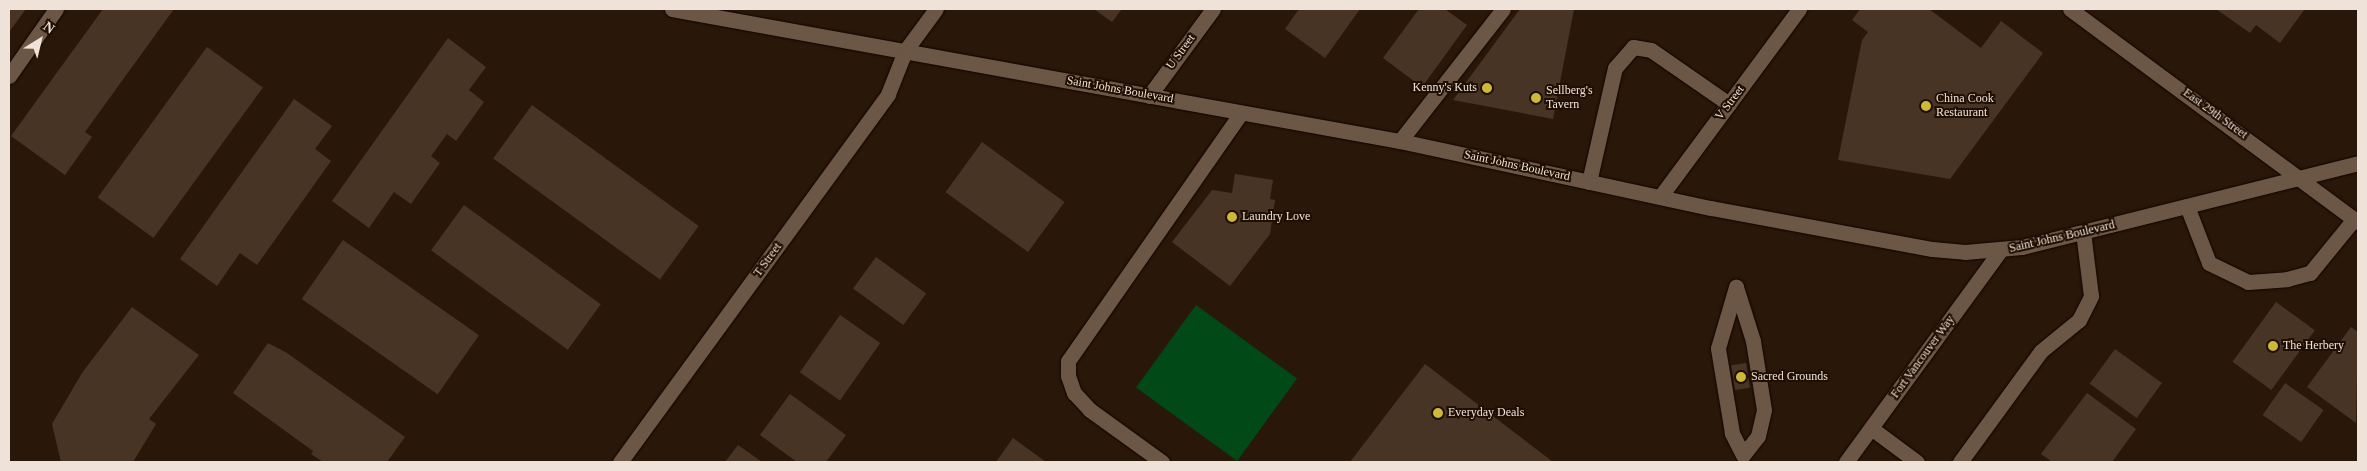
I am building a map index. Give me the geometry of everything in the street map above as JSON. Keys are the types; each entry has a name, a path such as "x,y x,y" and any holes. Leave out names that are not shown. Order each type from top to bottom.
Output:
{"street":[{"path":"9,76 56,9"},
{"name":"Saint Johns Boulevard","path":"672,9 1400,141 1660,197 1932,250 2000,251 2358,164"},
{"name":"T Street","path":"620,462 888,94 906,51 936,9"},
{"name":"U Street","path":"1149,96 1213,9"},
{"path":"1400,141 1503,9"},
{"name":"V Street","path":"1660,197 1799,9"},
{"name":"East 29th Street","path":"2070,9 2356,220"},
{"path":"1589,182 1615,68 1633,47 1651,50 1729,104"},
{"path":"1162,462 1090,410 1074,393 1068,376 1072,354 1241,112"},
{"path":"2187,206 2209,263 2248,282 2287,279 2310,273 2356,220"},
{"path":"1960,462 2041,351 2079,320 2091,296 2083,232"},
{"name":"Fort Vancouver Way","path":"1846,462 2000,251"},
{"path":"1736,287 1753,341 1764,410 1758,436 1743,456 1732,433 1718,348 1736,287"},
{"path":"1870,428 1917,462"}],"green space":[{"path":"1196,305 1297,378 1237,461 1136,388"}],"building":[{"path":"9,9 26,9 9,32"},
{"path":"103,9 174,9 85,132 92,137 65,175 11,136"},
{"path":"1094,9 1122,9 1112,22"},
{"path":"1299,9 1360,9 1325,58 1285,29"},
{"path":"1419,9 1445,9 1467,25 1422,87 1383,58"},
{"path":"1520,9 1574,9 1553,119 1453,100"},
{"name":"China Cook Restaurant","path":"1860,9 1929,9 1981,48 2001,21 2043,53 1950,179 1838,160 1862,40 1868,32 1852,20"},
{"path":"2216,9 2305,9 2280,43 2256,25 2250,33"},
{"path":"448,38 486,67 469,90 484,102 456,141 447,134 431,156 440,163 411,204 394,192 369,228 332,201"},
{"path":"207,47 263,88 153,238 98,197"},
{"path":"294,99 332,126 315,149 331,161 257,265 240,253 217,286 180,259"},
{"path":"532,105 699,226 660,279 493,158"},
{"path":"982,142 1065,202 1028,252 946,192"},
{"name":"Laundry Love","path":"1235,174 1273,180 1270,199 1275,200 1270,234 1230,286 1172,242 1212,190 1232,193"},
{"path":"464,205 601,304 568,350 431,250"},
{"path":"343,240 479,335 438,394 302,299"},
{"path":"876,257 926,293 903,325 853,289"},
{"name":"The Herbery","path":"2276,302 2315,330 2271,390 2233,362"},
{"path":"132,307 199,355 149,419 156,424 133,462 61,462 52,424 82,373"},
{"path":"840,315 880,343 840,400 800,372"},
{"path":"2351,327 2358,332 2356,423 2307,387"},
{"path":"268,343 287,353 405,437 387,462 323,462 311,454 313,451 233,393"},
{"path":"2115,349 2162,383 2137,418 2090,384"},
{"name":"Sacred Grounds","path":"1746,363 1750,388 1735,390 1731,365"},
{"name":"Everyday Deals","path":"1425,364 1553,462 1350,462"},
{"path":"2285,383 2324,410 2301,442 2263,415"},
{"path":"2087,393 2136,429 2112,462 2052,462 2041,454"},
{"path":"790,394 846,435 826,462 797,462 760,435"},
{"path":"1013,438 1046,462 996,462"},
{"path":"738,445 762,462 725,462"}],"place":[{"name":"Kenny's Kuts","path":"1487,88"},
{"name":"Sellberg's Tavern","path":"1536,98"},
{"name":"China Cook Restaurant","path":"1926,106"},
{"name":"Laundry Love","path":"1232,217"},
{"name":"The Herbery","path":"2273,346"},
{"name":"Sacred Grounds","path":"1741,377"},
{"name":"Everyday Deals","path":"1438,413"}]}
